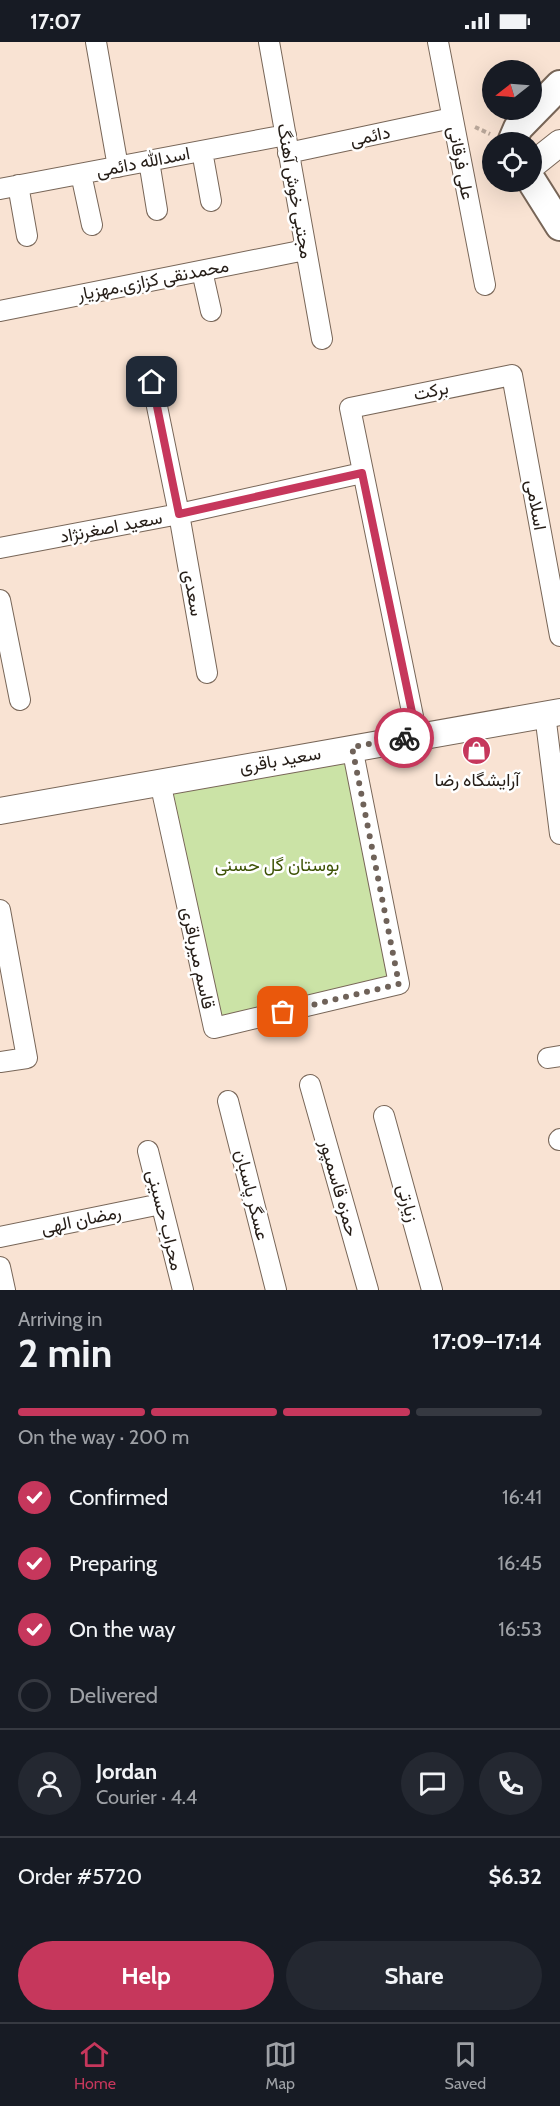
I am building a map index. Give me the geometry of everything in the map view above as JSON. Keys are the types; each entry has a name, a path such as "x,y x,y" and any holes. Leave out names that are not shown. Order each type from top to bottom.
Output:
{"main road":[{"path":"516,132 560,85"},
{"path":"539,192 560,226"}],"street":[{"path":"96,42 118,167"},
{"name":"مجتبی خوش آهنگ","path":"269,42 322,339"},
{"name":"علی فرقانی","path":"438,42 484,285"},
{"name":"دائمی","path":"287,144 452,118"},
{"name":"اسدالله دائمی","path":"9,187 202,151 287,144"},
{"path":"542,158 560,144"},
{"path":"202,151 211,201"},
{"path":"149,161 157,210"},
{"path":"81,174 92,225"},
{"path":"9,187 27,236"},
{"name":"محمدنقی کزازی.مهزیار","path":"0,311 305,250"},
{"path":"202,271 211,311"},
{"name":"برکت","path":"362,473 350,408 512,375"},
{"name":"اسلامی","path":"512,375 560,636"},
{"name":"سعدی","path":"152,382 179,514 207,672"},
{"path":"362,473 417,736"},
{"name":"سعید اصغرنژاد","path":"0,548 179,514 362,473"},
{"path":"0,600 20,700"},
{"path":"553,713 560,834"},
{"name":"سعید باقری","path":"0,811 553,713"},
{"name":"قاسم میرباقری","path":"160,782 214,1028 399,984 352,747"},
{"path":"0,910 27,1058 0,1062"},
{"name":"حمزه قاسمپور","path":"310,1085 368,1290"},
{"name":"عسگر پاسبان","path":"228,1101 276,1290"},
{"name":"زیارتی","path":"384,1116 432,1290"},
{"name":"محراب حسینی","path":"148,1151 183,1290"},
{"name":"رمضان الهی","path":"0,1237 161,1204"},
{"path":"0,1267 5,1290"}],"path":[{"path":"452,118 487,132"}],"green space":[{"name":"بوستان گل حسنی","path":"347,754 392,980 217,1019 167,786"}],"way so far":[{"path":"283,1012 399,984 352,747 404,738"}],"place":[{"name":"آرایشگاه رضا","path":"477,751"}],"route":[{"path":"152,382 179,514 362,473 417,736 404,738"}]}
